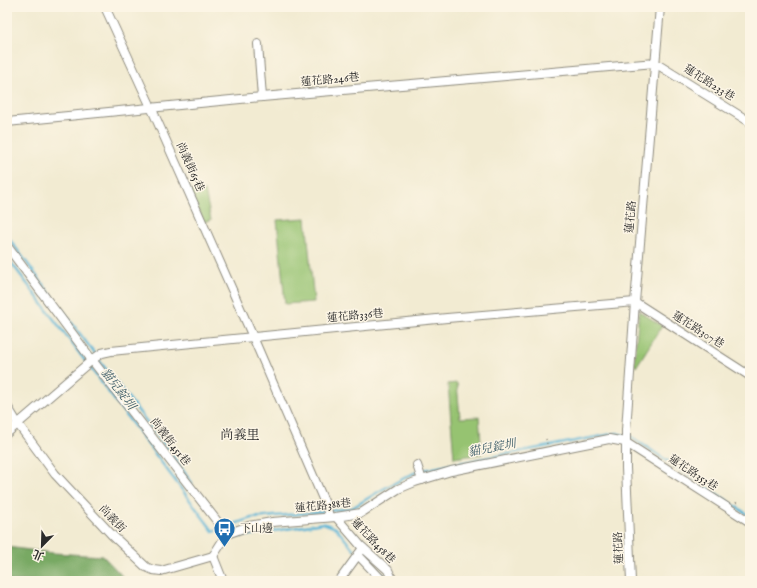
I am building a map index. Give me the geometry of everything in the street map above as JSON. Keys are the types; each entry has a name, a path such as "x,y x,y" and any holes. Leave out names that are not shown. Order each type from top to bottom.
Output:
{"street":[{"name":"尚義街65巷","path":"105,7 151,107 332,517"},
{"name":"蓮花路","path":"631,581 625,442 635,302 660,7"},
{"path":"258,44 262,97"},
{"name":"蓮花路246巷","path":"7,122 151,107 656,63"},
{"name":"蓮花路233巷","path":"656,63 750,122"},
{"name":"尚義街451巷","path":"7,246 92,360 227,534"},
{"name":"蓮花路336巷","path":"18,424 92,360 102,353 111,351 447,318 635,302"},
{"name":"蓮花路307巷","path":"635,302 750,376"},
{"name":"尚義街","path":"7,406 18,424 55,474 112,535 146,567 160,572 213,556"},
{"path":"7,433 18,424"},
{"name":"蓮花路388巷","path":"227,534 250,526 272,522 361,513 398,489 451,471 609,439 625,442"},
{"name":"蓮花路353巷","path":"625,442 750,522"},
{"path":"417,465 422,480"},
{"name":"蓮花路458巷","path":"332,517 361,551 388,570 393,581"},
{"path":"223,581 213,556 227,534"},
{"path":"339,581 361,551 382,581"}],"green space":[{"path":"190,191 205,191 211,220 204,222"},
{"path":"306,218 314,302 285,304 277,220"},
{"path":"639,311 662,326 636,367 634,364"},
{"path":"457,383 460,418 479,417 482,454 454,458 448,384"},
{"path":"7,547 53,553 103,556 127,581 7,581"}],"waterway":[{"path":"7,236 95,354"},
{"name":"貓兒錠圳","path":"7,257 213,531 216,530"},
{"path":"98,359 168,449 192,483"},
{"name":"貓兒錠圳","path":"225,527 252,518 352,508 383,489 418,471 617,433 633,438 750,516"},
{"path":"237,537 323,523 336,528 354,550"},
{"path":"372,564 384,575 386,581"}],"place":[{"name":"下山邊","path":"224,548"}],"district":[{"name":"尚義里","path":"240,435"}]}
